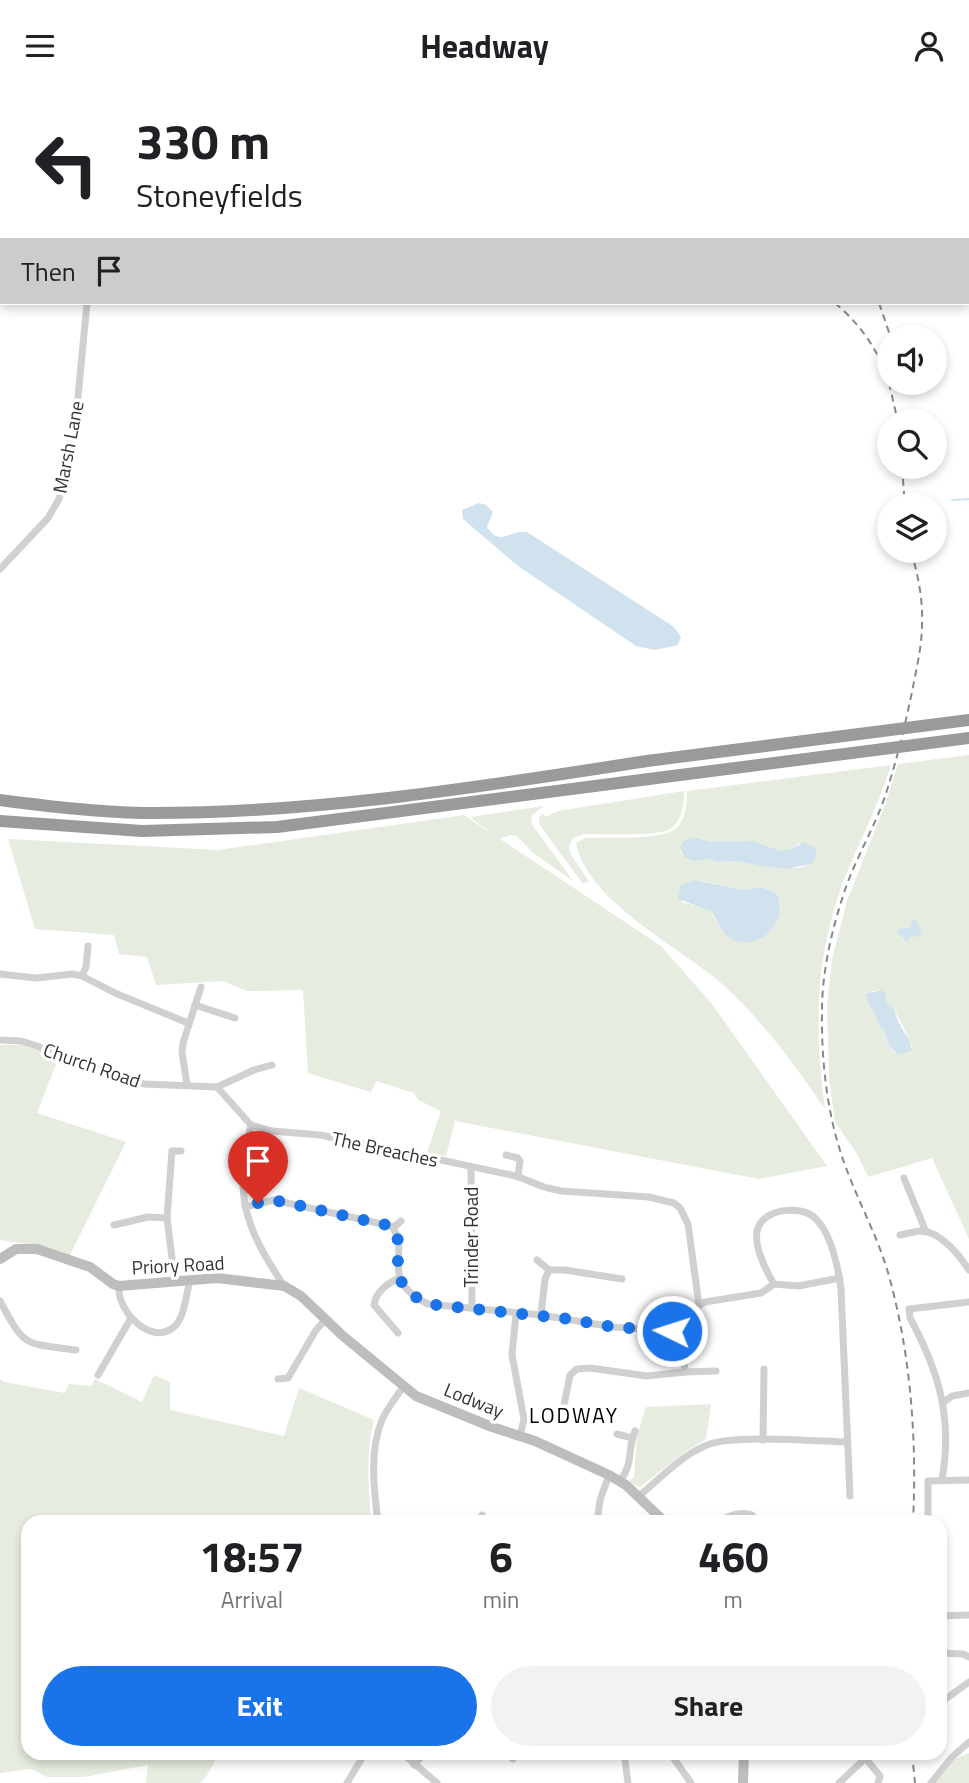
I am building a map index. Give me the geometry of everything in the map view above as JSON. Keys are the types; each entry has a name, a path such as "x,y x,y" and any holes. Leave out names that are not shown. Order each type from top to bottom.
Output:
{"highway":[{"path":"0,800 91,811 144,813 281,808 443,792 647,761 969,720"},
{"path":"0,821 142,831 277,827 969,738"}],"street":[{"name":"Marsh Lane","path":"0,569 55,509 65,477 78,397 87,305"},
{"path":"82,976 88,946"},
{"path":"78,956 87,956"},
{"path":"4,965 2,974 36,978 73,974 82,976 188,1023"},
{"path":"107,989 110,980"},
{"path":"187,1085 182,1052 188,1023 201,987"},
{"path":"195,1005 235,1018"},
{"name":"Church Road","path":"0,1040 21,1041 67,1060 144,1084 217,1087"},
{"path":"272,1065 217,1087 251,1125 244,1158 242,1192 245,1207 252,1229 285,1286"},
{"name":"The Breaches","path":"251,1125 272,1131 320,1135 374,1146 518,1177 561,1191 649,1198 674,1203 680,1207 688,1224 699,1305"},
{"path":"175,1282 167,1218 169,1149 181,1151"},
{"path":"506,1155 520,1161 518,1177"},
{"name":"Trinder Road","path":"471,1167 471,1308"},
{"path":"904,1178 926,1231 947,1245 969,1270"},
{"path":"901,1197 910,1193"},
{"path":"245,1207 274,1200 385,1223 393,1228 397,1236 399,1278 412,1294 428,1304 541,1315 613,1327 672,1331 681,1328 692,1318 699,1305 705,1302 761,1293 774,1284 798,1286 840,1278"},
{"path":"774,1284 762,1261 758,1226 767,1217 790,1210 806,1212 821,1225 840,1278 850,1496"},
{"path":"118,1222 148,1217 167,1218"},
{"path":"393,1228 401,1221"},
{"path":"900,1235 926,1231"},
{"name":"Priory Road","path":"0,1259 16,1249 37,1249 88,1266 119,1286 232,1278 285,1286"},
{"path":"537,1260 549,1271 565,1270 622,1279"},
{"path":"541,1315 545,1279 549,1271"},
{"path":"398,1333 374,1305 377,1295 399,1278"},
{"path":"119,1286 120,1300 131,1318 154,1332 170,1330 176,1325 181,1317 190,1280"},
{"name":"Lodway","path":"285,1286 301,1296 343,1336 416,1396 520,1436 609,1475 620,1481 657,1515"},
{"path":"942,1480 946,1456 944,1402 933,1364 910,1318 909,1309 969,1302"},
{"path":"1,1304 23,1340 36,1345 77,1350"},
{"path":"516,1314 512,1355 524,1419 520,1436"},
{"path":"98,1375 131,1318"},
{"path":"278,1379 290,1382 316,1331 326,1319"},
{"path":"681,1328 685,1372"},
{"path":"563,1410 570,1375 577,1369 590,1368 647,1375 716,1371"},
{"path":"763,1440 764,1369"},
{"path":"377,1515 374,1468 376,1442 383,1418 403,1387"},
{"path":"944,1402 952,1396 969,1393"},
{"path":"565,1401 574,1402"},
{"path":"617,1434 633,1435 628,1471 620,1481"},
{"path":"638,1497 680,1463 709,1444 720,1441 846,1442"},
{"path":"598,1515 609,1475"},
{"path":"928,1515 928,1481 969,1480"},
{"path":"947,1616 969,1615"},
{"path":"947,1653 969,1657"},
{"path":"947,1698 969,1682"},
{"path":"931,1783 952,1757 969,1742"},
{"path":"347,1783 361,1760"},
{"path":"409,1760 437,1783"},
{"path":"414,1765 419,1760"},
{"path":"624,1760 624,1782"},
{"path":"675,1760 691,1783"},
{"path":"743,1783 744,1760"},
{"path":"839,1783 865,1760"},
{"path":"871,1760 880,1776 878,1783"}],"shaded area":[{"path":"969,755 969,1239 932,1158 868,1177 857,1154 835,1122 829,1078 827,1004 832,959 847,901 885,805 898,764","holes":["913,919 920,927 919,931 904,942 901,928 910,927","881,990 898,1016 912,1047 895,1053 888,1044 884,1030 879,1027 871,1008 872,991"]},
{"path":"891,765 840,891 823,959 819,1034 825,1109 781,1048 731,992 619,906 599,887 584,865 576,843 585,838 647,837 677,828 684,815 687,791","holes":["693,837 712,842 753,841 781,851 800,843 811,864 799,868 708,859 693,861 684,857 680,850","698,880 745,890 760,887 777,895 780,904 723,932 709,909 681,902"]},
{"path":"684,791 683,808 679,818 668,830 640,834 585,834 573,838 569,846 571,855 589,881 583,884 539,824 542,814 546,817 558,811"},
{"path":"544,806 532,815 531,823 573,881 532,852 517,836 500,839 661,946 712,1004 827,1166 759,1179 455,1121 446,1156 427,1153 441,1111 418,1100 414,1093 376,1081 371,1092 308,1073 303,990 247,991 223,981 156,985 147,957 119,954 114,935 35,929 8,839 218,850 464,815 494,835 470,817"},
{"path":"0,1045 24,1045 58,1059 37,1113 126,1142 69,1257 29,1244 0,1240"},
{"path":"154,1375 170,1382 170,1410 284,1436 299,1388 374,1420 369,1459 371,1515 21,1515 21,1760 216,1760 200,1783 146,1783 148,1765 84,1777 47,1777 31,1769 0,1773 0,1379 65,1393 69,1384 91,1386 95,1379 142,1402"},
{"path":"711,1404 706,1439 640,1487 631,1484 630,1480 634,1477 637,1435 646,1407"},
{"path":"969,1753 969,1783 936,1783 955,1759"}],"water":[{"path":"479,503 486,505 493,512 487,527 492,533 501,537 527,532 674,627 681,637 678,645 655,650 636,646 518,566 463,519 462,510"},
{"path":"693,837 712,842 753,841 781,851 805,842 815,848 817,856 811,864 787,869 737,861 693,861 684,857 680,847 683,842"},
{"path":"695,880 745,890 760,887 776,893 779,914 775,924 761,938 751,942 730,938 721,929 711,911 678,899 681,885"},
{"path":"913,918 920,927 921,935 912,936 905,942 902,936 896,933 899,929 910,927"},
{"path":"881,990 886,994 887,1003 909,1040 911,1051 898,1055 888,1044 884,1030 879,1027 866,994"}],"waterway":[{"path":"952,500 969,499"}],"railway":[{"path":"837,305 853,320 877,355"},
{"path":"880,305 887,325"},
{"path":"892,395 895,409"},
{"path":"903,479 904,493"},
{"path":"913,1515 913,1429 903,1337 885,1263 848,1173 830,1112 824,1069 822,1006 824,976 841,901 887,791 917,667 922,633 922,605 914,563"},
{"path":"913,1760 915,1783"}],"district":[{"name":"LODWAY","path":"574,1416"}],"route":[{"path":"258,1203 274,1200 391,1226 397,1236 399,1278 412,1294 428,1304 541,1315 613,1327 672,1331"}]}
